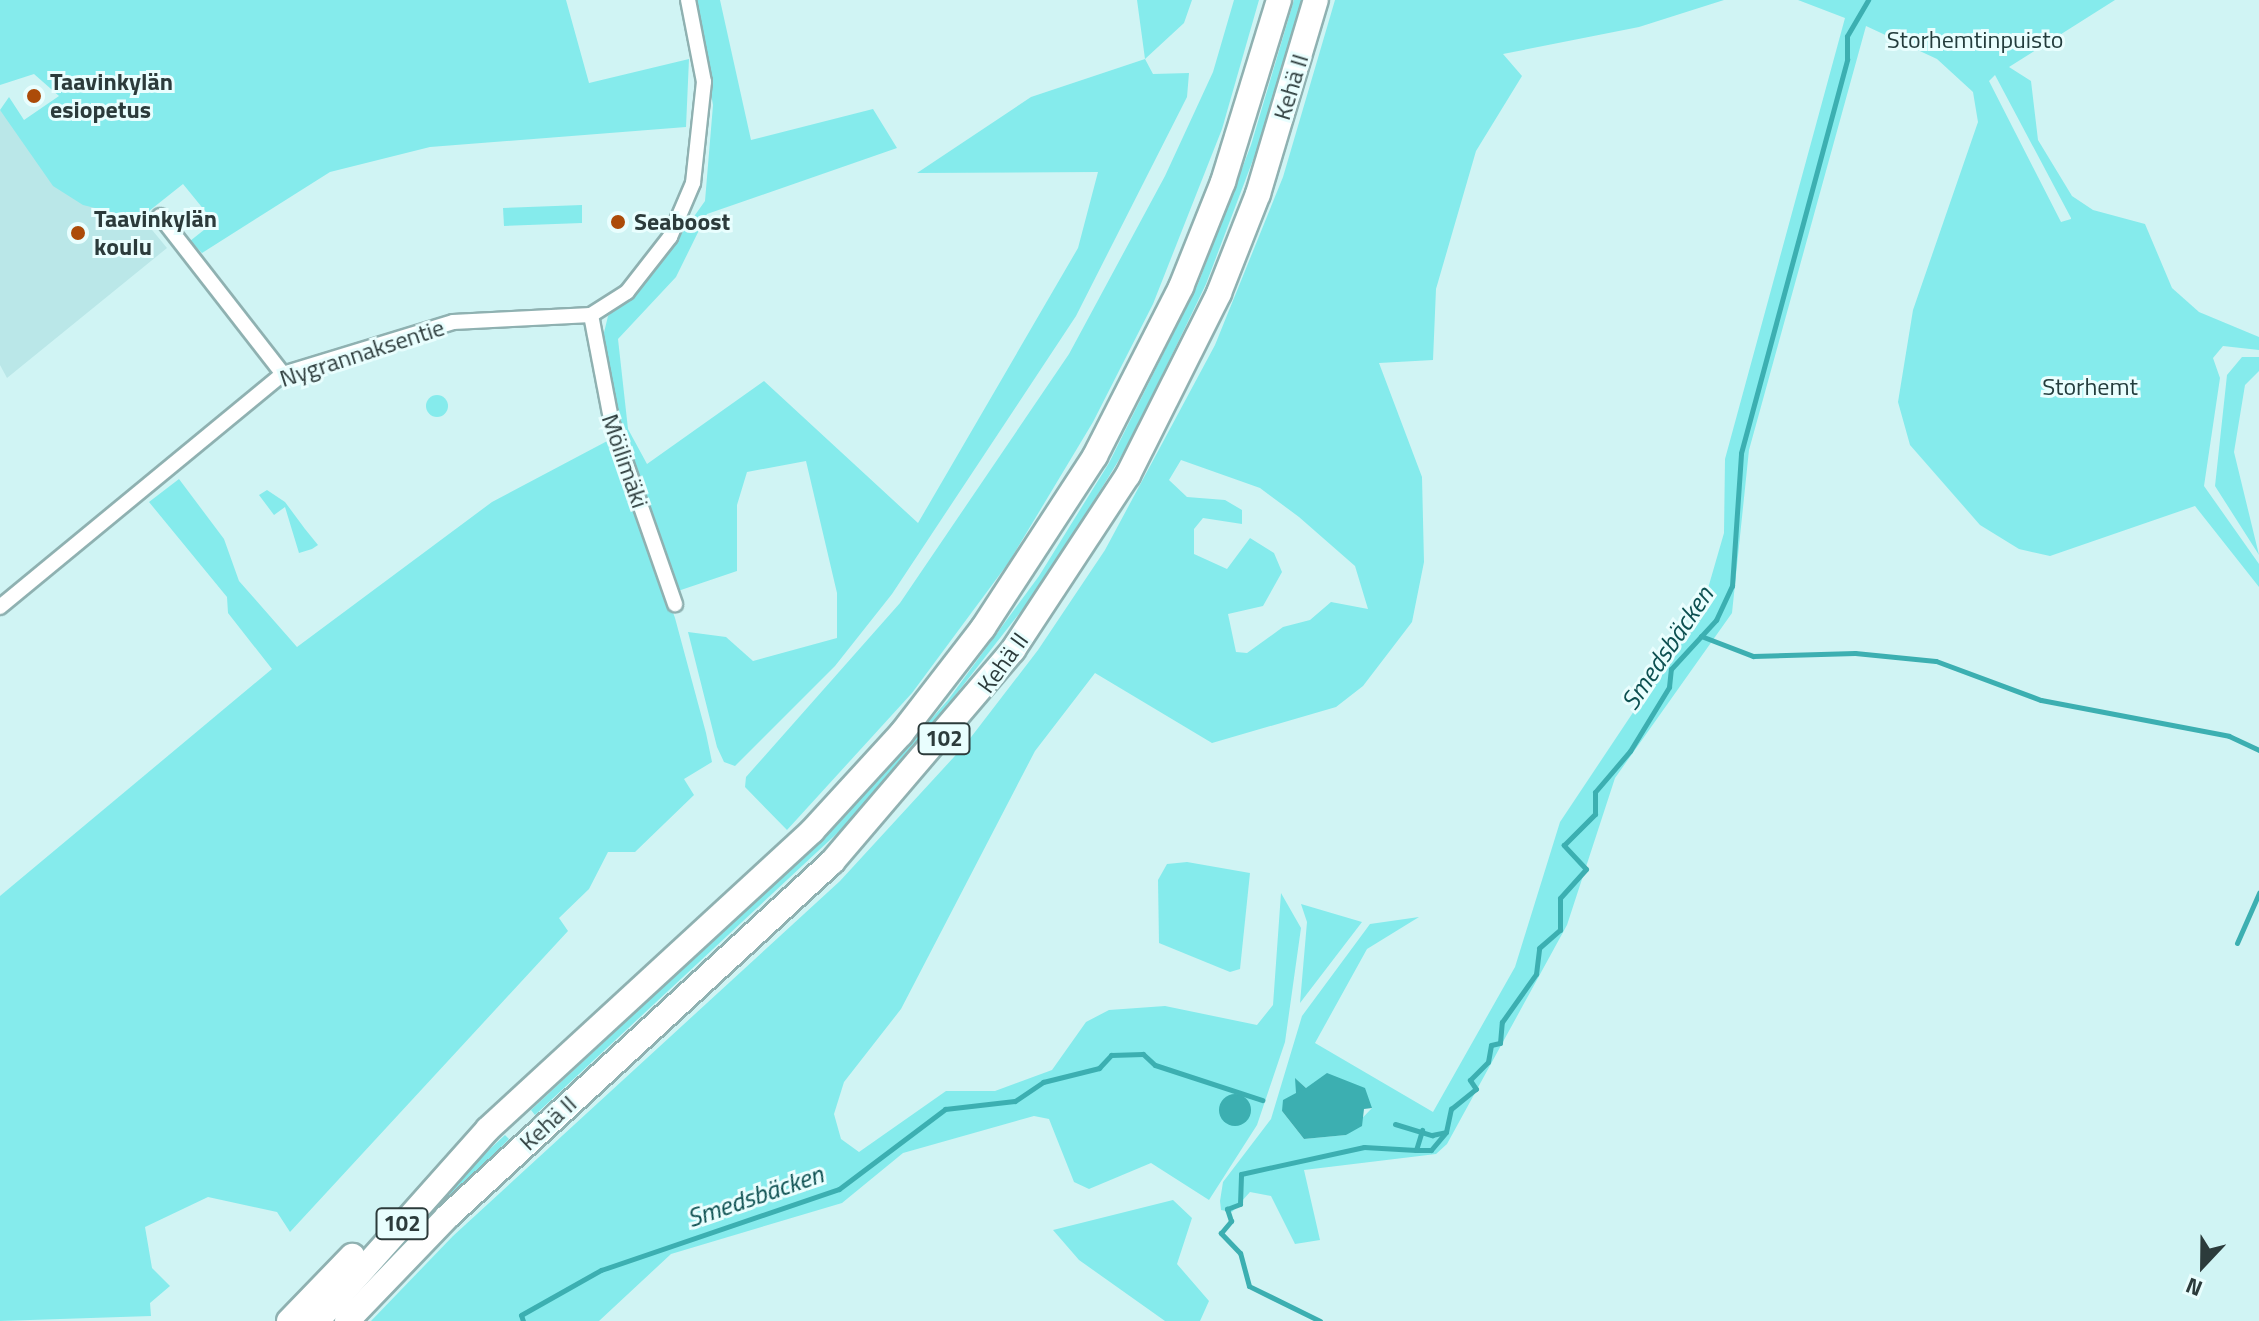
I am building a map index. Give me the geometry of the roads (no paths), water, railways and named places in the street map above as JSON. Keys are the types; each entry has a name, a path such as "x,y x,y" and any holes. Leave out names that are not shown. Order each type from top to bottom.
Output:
{"highway":[{"name":"Kehä II","path":"317,1321 488,1129 812,831 901,734 999,604 1095,456 1181,287 1223,182 1279,0"},
{"name":"Kehä II","path":"347,1321 458,1207 832,862 1013,650 1128,475 1219,293 1258,194 1316,0"},
{"path":"289,1321 418,1188 488,1129"}],"street":[{"path":"591,315 653,263 693,183 704,82 688,0"},
{"path":"160,216 283,374"},
{"name":"Nygrannaksentie","path":"0,607 283,374 453,322 591,315"},
{"name":"Möilimäki","path":"591,315 612,424 675,604"}],"waterway":[{"name":"Smedsbäcken","path":"1395,1124 1432,1135 1446,1132 1451,1109 1476,1089 1470,1080 1488,1062 1491,1045 1500,1043 1502,1022 1536,974 1539,948 1560,930 1560,898 1586,869 1564,845 1595,814 1595,792 1630,751 1669,687 1671,669 1716,620 1732,586 1741,453 1847,59 1847,36 1868,0"},
{"path":"1701,636 1753,656 1855,653 1936,661 2041,700 2229,736 2259,750"},
{"path":"2237,943 2259,893"},
{"name":"Smedsbäcken","path":"523,1321 521,1315 601,1270 839,1189 945,1109 1015,1101 1043,1082 1099,1068 1111,1055 1143,1054 1155,1065 1262,1100"},
{"path":"1320,1321 1249,1286 1240,1253 1221,1233 1231,1221 1227,1209 1240,1204 1241,1174 1364,1147 1416,1150 1422,1130"},
{"path":"1416,1150 1431,1150 1446,1132"}],"place":[{"name":"Taavinkylän esiopetus","path":"34,96"},
{"name":"Seaboost","path":"618,222"},
{"name":"Taavinkylän koulu","path":"78,233"}],"park label":[{"name":"Storhemtinpuisto","path":"1975,40"},
{"name":"Storhemt","path":"2090,387"}]}
